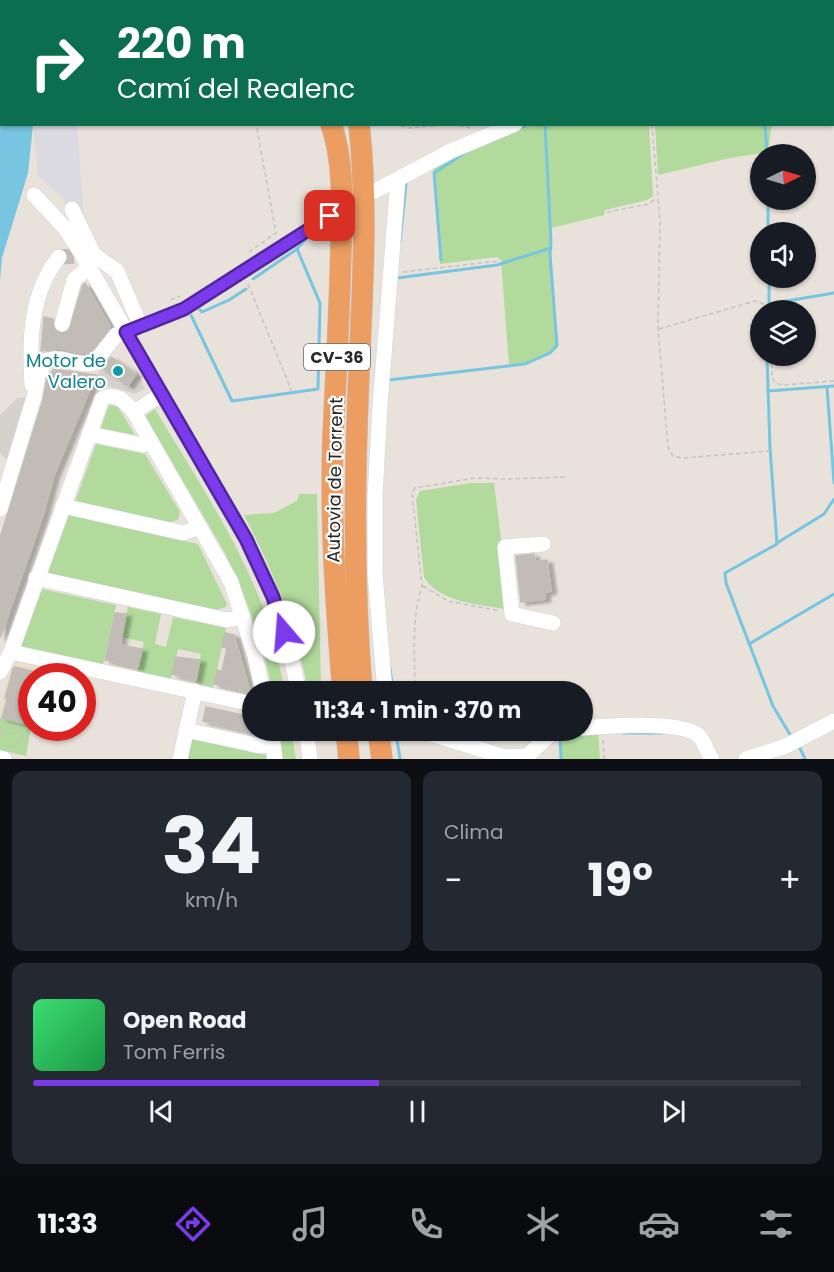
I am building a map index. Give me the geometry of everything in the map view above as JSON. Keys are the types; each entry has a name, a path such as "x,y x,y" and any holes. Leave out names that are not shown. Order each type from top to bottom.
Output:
{"highway":[{"name":"Autovia de Torrent","path":"359,126 365,219 358,397 357,579 362,681"},
{"name":"Autovia de Torrent","path":"335,131 342,227 333,441 333,570 337,593 342,681"},
{"path":"333,570 329,594 333,681"},
{"path":"357,579 371,681"},
{"path":"335,741 336,759"},
{"path":"347,741 349,759"},
{"path":"366,741 368,759"},
{"path":"380,741 382,759"}],"street":[{"path":"375,191 451,151 510,126"},
{"path":"384,681 375,574 375,507 380,406 398,179"},
{"path":"34,195 64,227 89,267 246,539 273,597 297,681"},
{"path":"72,209 94,255 117,272 141,327"},
{"path":"0,509 34,397 38,375 47,360 52,358 81,364 94,363 113,338 184,309 330,216"},
{"path":"34,397 31,366 36,301 48,271 59,257"},
{"path":"62,324 74,280 89,267"},
{"path":"134,412 162,394"},
{"path":"0,672 11,652 102,399 109,395 123,400 134,412 231,582 260,681"},
{"path":"89,434 143,445 151,441"},
{"path":"0,486 15,461"},
{"path":"63,506 183,533 200,527"},
{"path":"543,544 505,547 512,614 553,623"},
{"path":"36,578 227,620 243,617"},
{"path":"11,652 242,702"},
{"path":"180,759 195,691"},
{"path":"746,759 786,747 834,721"},
{"path":"593,727 634,726 686,729 699,736 712,759"},
{"path":"186,730 260,746 273,745"},
{"path":"308,741 310,759"},
{"path":"453,741 505,757 527,756 543,741"}],"path":[{"path":"247,253 276,233 256,126"},
{"path":"401,126 409,128 430,126"},
{"path":"467,126 475,130 479,140"},
{"path":"652,126 660,222 658,329 668,447 673,456 683,458 769,451"},
{"path":"607,212 649,204 657,198"},
{"path":"391,274 498,261"},
{"path":"248,284 292,392"},
{"path":"658,329 750,303"},
{"path":"772,366 772,377 775,383 783,385 834,381"},
{"path":"415,681 416,620 422,586 412,493 416,488 475,478 566,477"},
{"path":"422,586 448,601 512,614"},
{"path":"0,730 4,722"},
{"path":"602,727 604,759"},
{"path":"0,734 6,735 13,728 18,730"},
{"path":"3,755 18,741"}],"shaded area":[{"path":"33,126 77,126 84,217 67,208 63,199 38,176"},
{"path":"101,368 127,386 137,370 145,389 135,394 108,386 96,390 91,388"},
{"path":"28,397 10,461 0,452 0,415 17,398"},
{"path":"15,660 27,663 18,663 18,723 0,718 0,701"}],"green space":[{"path":"528,126 649,126 653,196 647,200 605,210 604,215 551,228 550,245 558,348 533,361 509,366 501,260 497,257 440,264 433,168"},
{"path":"655,126 772,126 769,144 750,144 750,155 658,175"},
{"path":"109,405 118,407 135,435 101,428"},
{"path":"155,409 234,543 261,602 283,681 270,681 247,603 225,553 145,416"},
{"path":"96,444 145,454 180,512 178,520 170,522 75,502"},
{"path":"471,483 494,483 510,610 451,598 431,586 424,577 416,499 420,491"},
{"path":"299,494 317,494 321,681 306,681 283,600 244,515 274,513 297,501"},
{"path":"69,515 198,544 227,604 226,607 216,610 48,573"},
{"path":"42,589 116,605 103,665 20,647"},
{"path":"128,607 161,614 155,644 166,647 173,617 226,628 213,688 195,684 201,654 178,649 171,679 137,672 144,642 121,637"},
{"path":"0,718 18,723 18,741 28,741 26,756 0,750"},
{"path":"593,731 598,731 600,759 562,759 561,741 593,741"},
{"path":"191,739 266,755 266,759 187,759"},
{"path":"280,741 293,741 296,759 283,759"}],"water":[{"path":"0,126 33,126 28,173 2,258 0,280"}],"building":[{"path":"85,283 110,327 89,354 59,349 41,351 44,317 53,319 53,327 59,333 68,331"},
{"name":"Motor de Valero","path":"111,357 136,374 128,386 102,368"},
{"path":"54,369 96,375 54,475 43,515 0,638 0,538 43,400 47,378"},
{"path":"534,554 535,561 547,560 551,591 545,592 545,599 521,602 516,556"},
{"path":"115,613 126,614 120,645 142,649 138,667 105,660"},
{"path":"225,633 234,635 247,681 242,681 242,690 214,684 217,670 222,671 227,648 222,647"},
{"path":"176,657 200,660 196,680 172,674"},
{"path":"18,668 18,722 2,718 13,669"},
{"path":"206,707 242,715 242,730 203,721"}],"waterway":[{"path":"519,129 524,126"},
{"path":"389,380 525,364 550,353 557,345 550,254 545,126"},
{"path":"765,126 766,144"},
{"path":"441,260 434,173 466,152"},
{"path":"400,242 406,184"},
{"path":"768,210 768,222"},
{"path":"253,279 297,249 307,238"},
{"path":"397,278 497,265 551,248"},
{"path":"189,311 232,401 318,389 320,303 297,249"},
{"path":"769,288 769,304 834,293"},
{"path":"197,307 202,312 229,300 246,289"},
{"path":"767,366 777,544 725,573 726,583 773,706 792,738"},
{"path":"768,391 834,386"},
{"path":"827,387 834,483"},
{"path":"777,543 824,514 834,499"},
{"path":"749,644 834,594"},
{"path":"390,668 392,681"},
{"path":"623,733 662,733"},
{"path":"397,741 400,759"},
{"path":"560,741 561,759"},
{"path":"799,746 805,759"}],"tunnel":[{"path":"59,257 94,255"}],"place":[{"name":"Motor de Valero","path":"118,371"}],"route":[{"path":"284,632 273,597 246,539 126,332 184,309 330,216"}]}
